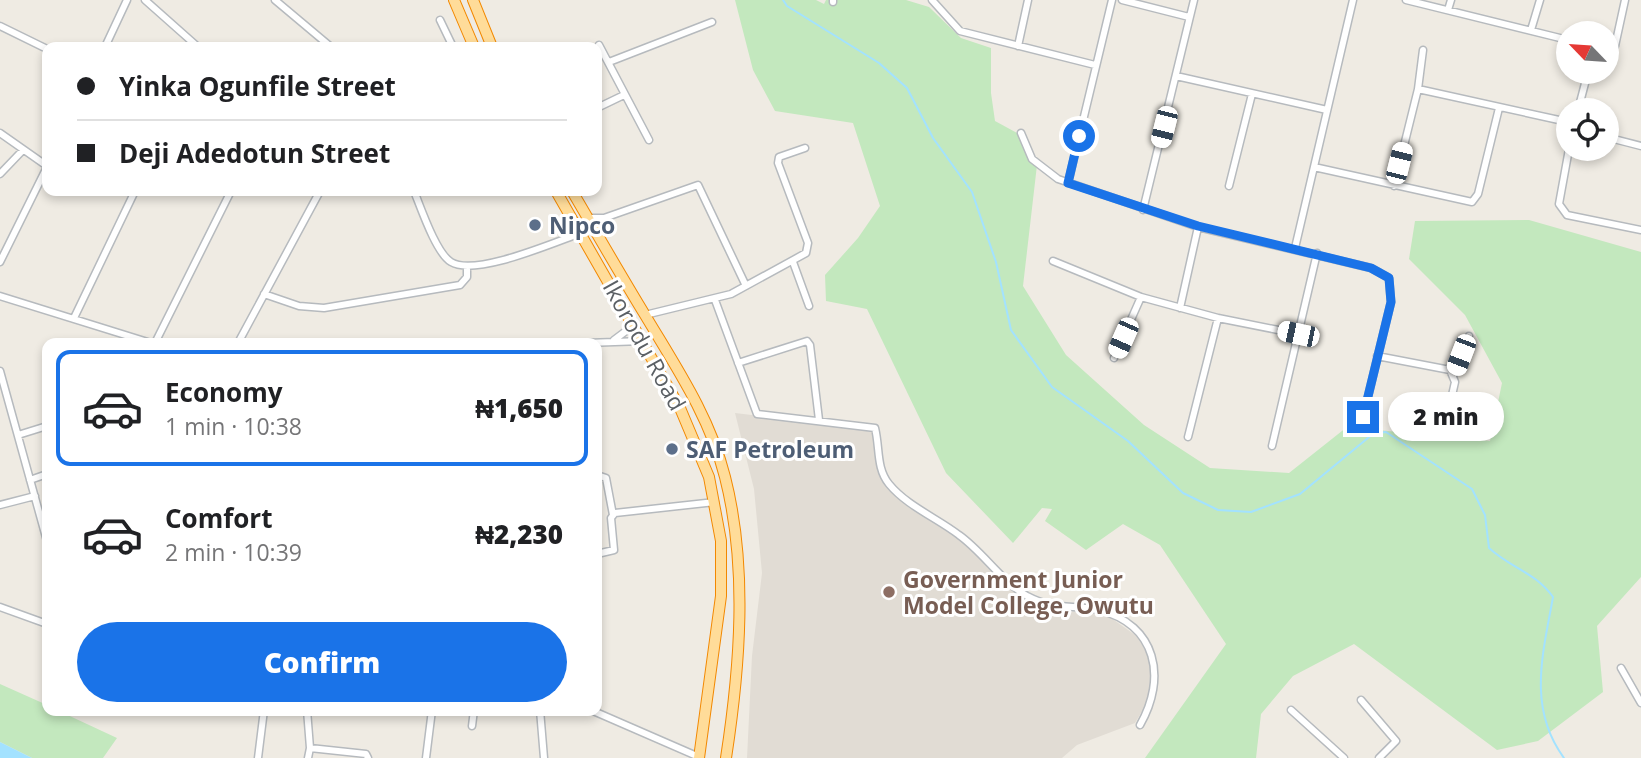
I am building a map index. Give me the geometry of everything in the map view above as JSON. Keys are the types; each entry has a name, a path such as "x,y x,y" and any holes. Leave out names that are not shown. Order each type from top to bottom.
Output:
{"highway":[{"path":"454,0 472,42"},
{"path":"473,0 490,42"},
{"name":"Ikorodu Road","path":"559,196 693,433 715,502 721,541 721,596 699,757"},
{"name":"Ikorodu Road","path":"575,196 704,418 725,476 737,546 738,604 736,676 726,758"}],"street":[{"path":"107,42 127,0"},
{"path":"145,0 192,42"},
{"path":"275,0 325,42"},
{"path":"932,0 960,32 1095,65"},
{"path":"1018,46 1028,0"},
{"path":"1068,183 1112,0"},
{"path":"1122,0 1189,17"},
{"path":"1143,210 1194,0"},
{"path":"1295,248 1353,0"},
{"path":"1406,0 1556,37"},
{"path":"1448,10 1451,0"},
{"path":"1531,30 1540,0"},
{"path":"1618,21 1625,0"},
{"path":"440,20 451,42"},
{"path":"609,62 712,22"},
{"path":"0,26 42,47"},
{"path":"602,50 649,140"},
{"path":"1394,187 1418,89 1423,50"},
{"path":"1176,76 1326,110"},
{"path":"1418,89 1556,120"},
{"path":"1418,89 1556,119"},
{"path":"1228,186 1252,94"},
{"path":"602,106 624,95"},
{"path":"1314,167 1394,187 1472,202 1478,194 1500,108"},
{"path":"0,133 42,163"},
{"path":"1021,134 1032,159 1068,183 1143,210 1198,226 1317,253 1371,268 1389,278 1391,302 1363,417"},
{"path":"1619,140 1641,146"},
{"path":"645,316 715,300 806,253 808,243 784,186 778,159 805,148"},
{"path":"0,174 23,150"},
{"path":"1567,161 1559,204 1567,215 1641,230"},
{"path":"0,262 42,177"},
{"path":"588,218 604,218 698,185 746,286"},
{"path":"74,318 133,196"},
{"path":"156,338 228,196"},
{"path":"241,338 317,196"},
{"path":"416,196 445,256 450,261 467,266 492,262 581,233"},
{"path":"1180,308 1198,226"},
{"path":"1272,446 1317,253"},
{"path":"1053,261 1141,297 1218,318 1298,334"},
{"path":"793,262 809,306"},
{"path":"264,294 299,306 324,308 460,285 467,277 467,266"},
{"path":"0,296 137,338"},
{"path":"1114,358 1141,297"},
{"path":"715,300 757,414 875,428 879,461 888,484 960,535 1024,594 1068,609 1091,609 1112,614 1135,630 1151,653 1156,672 1154,699 1140,724"},
{"path":"1188,437 1218,318"},
{"path":"614,340 634,325"},
{"path":"1446,422 1454,374 1469,336"},
{"path":"602,341 643,341"},
{"path":"738,363 807,341 810,345 819,420"},
{"path":"1377,356 1450,370 1454,374"},
{"path":"0,371 42,522"},
{"path":"18,435 42,428"},
{"path":"30,480 42,476"},
{"path":"602,477 606,478 614,550 602,553"},
{"path":"0,505 35,495"},
{"path":"612,515 715,502"},
{"path":"0,607 42,622"},
{"path":"1621,668 1641,703"},
{"path":"1361,700 1396,741 1379,758"},
{"path":"1291,709 1344,758"},
{"path":"602,715 699,757"},
{"path":"258,758 263,716"},
{"path":"307,716 310,748 308,758"},
{"path":"426,758 431,716"},
{"path":"472,726 473,716"},
{"path":"540,716 544,758"},
{"path":"310,748 366,754 368,758"}],"shaded area":[{"name":"Government Junior Model College, Owutu","path":"735,413 874,430 879,473 891,490 953,534 1008,584 1050,607 1069,612 1094,612 1111,618 1138,637 1152,663 1151,696 1135,723 1077,745 1062,758 747,758 752,656 762,573 754,489"}],"green space":[{"path":"735,0 816,0 824,4 826,0 906,0 929,7 961,38 991,48 991,93 995,121 1019,134 1037,165 1023,286 1066,355 1144,425 1210,468 1289,473 1347,427 1490,441 1502,383 1465,315 1409,259 1415,221 1529,220 1641,252 1641,577 1597,626 1603,692 1538,741 1497,750 1354,644 1293,676 1261,714 1256,758 1145,758 1226,644 1160,545 1123,524 1086,550 1045,521 1052,509 1042,508 1013,543 946,473 867,309 826,301 825,275 858,238 880,206 853,123 775,111 753,70"},
{"path":"0,684 42,703 42,716 70,716 117,738 103,758 32,758 0,742"}],"water":[{"path":"0,742 32,758 0,758"}],"waterway":[{"path":"783,0 787,6 879,63 907,88 933,138 972,192 996,262 1011,330 1052,387 1128,441 1183,493 1218,510 1251,512 1300,494 1374,433 1386,432 1472,489 1485,515 1489,548 1539,582 1553,597 1542,659 1542,700 1552,739 1564,758"}],"place":[{"name":"Nipco","path":"535,225"},
{"name":"SAF Petroleum","path":"672,449"},
{"name":"Government Junior Model College, Owutu","path":"889,592"}],"route":[{"path":"1079,136 1068,183 1143,210 1198,226 1317,253 1371,268 1389,278 1391,302 1363,417"}]}
